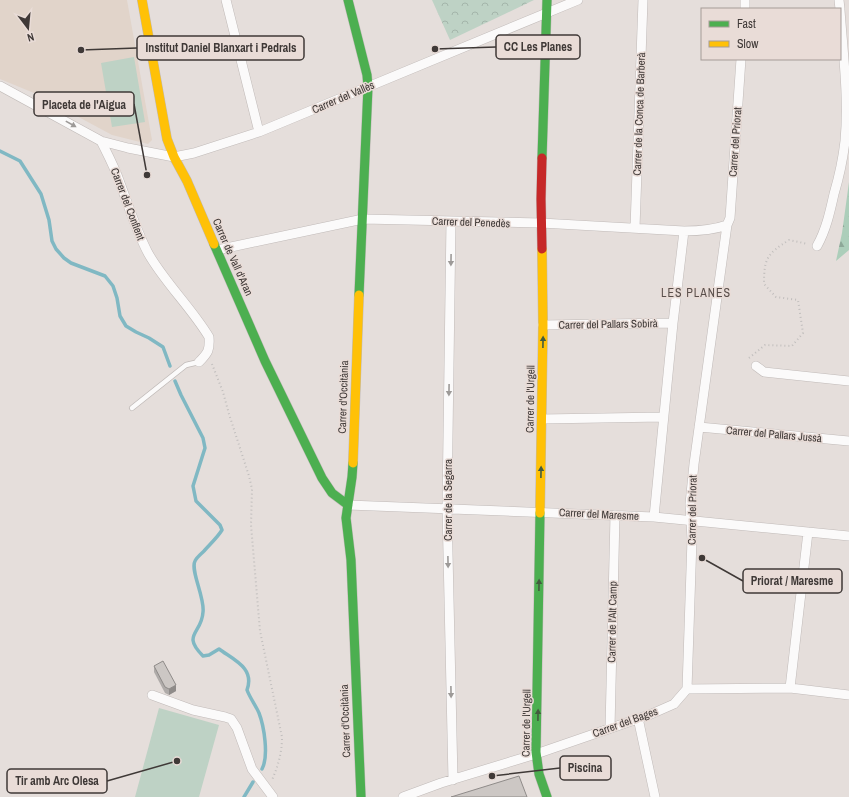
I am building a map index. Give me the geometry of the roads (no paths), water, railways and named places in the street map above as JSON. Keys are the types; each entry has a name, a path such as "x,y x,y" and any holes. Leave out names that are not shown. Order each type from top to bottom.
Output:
{"street":[{"name":"Carrer de Vall d'Aran","path":"142,0 167,139 174,157 181,169 265,361 322,478 333,496 348,505"},
{"path":"226,0 259,132"},
{"name":"Carrer d'Occitània","path":"348,0 368,74 352,477 346,518 351,560 361,797"},
{"name":"Carrer de l'Urgell","path":"547,0 541,223 543,325 538,735 536,754 539,774 547,797"},
{"name":"Carrer del Vallès","path":"102,141 174,157 194,153 259,132 578,0"},
{"name":"Carrer de la Conca de Barberà","path":"635,228 643,0"},
{"path":"816,246 824,234 832,205 845,140 846,100 841,24"},
{"name":"Carrer del Priorat","path":"687,689 692,539 690,504 698,427 726,225 730,218 741,60"},
{"path":"0,86 102,141"},
{"name":"Carrer del Conflent","path":"102,141 120,184 132,220 149,254 209,337 207,353 199,362"},
{"name":"Carrer del Penedès","path":"217,250 363,219 541,223 684,231 706,230 719,228 726,225"},
{"name":"Carrer de la Segarra","path":"452,221 447,508 453,780"},
{"path":"654,517 663,417 684,231"},
{"name":"Carrer del Pallars Sobirà","path":"543,325 673,323"},
{"path":"756,366 764,372 849,381"},
{"path":"542,419 663,417"},
{"name":"Carrer del Pallars Jussà","path":"698,427 849,441"},
{"name":"Carrer del Maresme","path":"348,505 654,517 849,536"},
{"name":"Carrer de l'Alt Camp","path":"610,728 615,515"},
{"path":"790,688 808,532"},
{"path":"687,689 790,688 849,694"},
{"name":"Carrer del Bages","path":"403,797 536,754 638,718 674,704 687,689"},
{"path":"152,695 192,710 231,719 237,728 252,769 270,793"},
{"path":"638,718 655,797"}],"lane":[{"path":"132,408 186,365 199,362"}],"waterway":[{"path":"0,151 20,161 41,194 49,220 52,241 56,249 71,263 105,276 113,286 120,316 126,326 163,347 170,366"},
{"path":"175,381 203,438 205,448 193,486 196,501 220,525 222,530 198,557 194,565 194,571 203,606 202,619 193,638 194,643 203,656 209,655 219,649 237,661 246,670 249,682 247,690 259,713 263,725 265,757 262,769"},
{"path":"244,797 253,782"}],"place":[{"name":"CC Les Planes","path":"435,49"},
{"name":"Institut Daniel Blanxart i Pedrals","path":"81,50"},
{"name":"Placeta de l'Aigua","path":"147,175"},
{"name":"Priorat / Maresme","path":"702,558"},
{"name":"Tir amb Arc Olesa","path":"177,761"},
{"name":"Piscina","path":"492,776"}],"district":[{"name":"LES PLANES","path":"696,293"}]}
